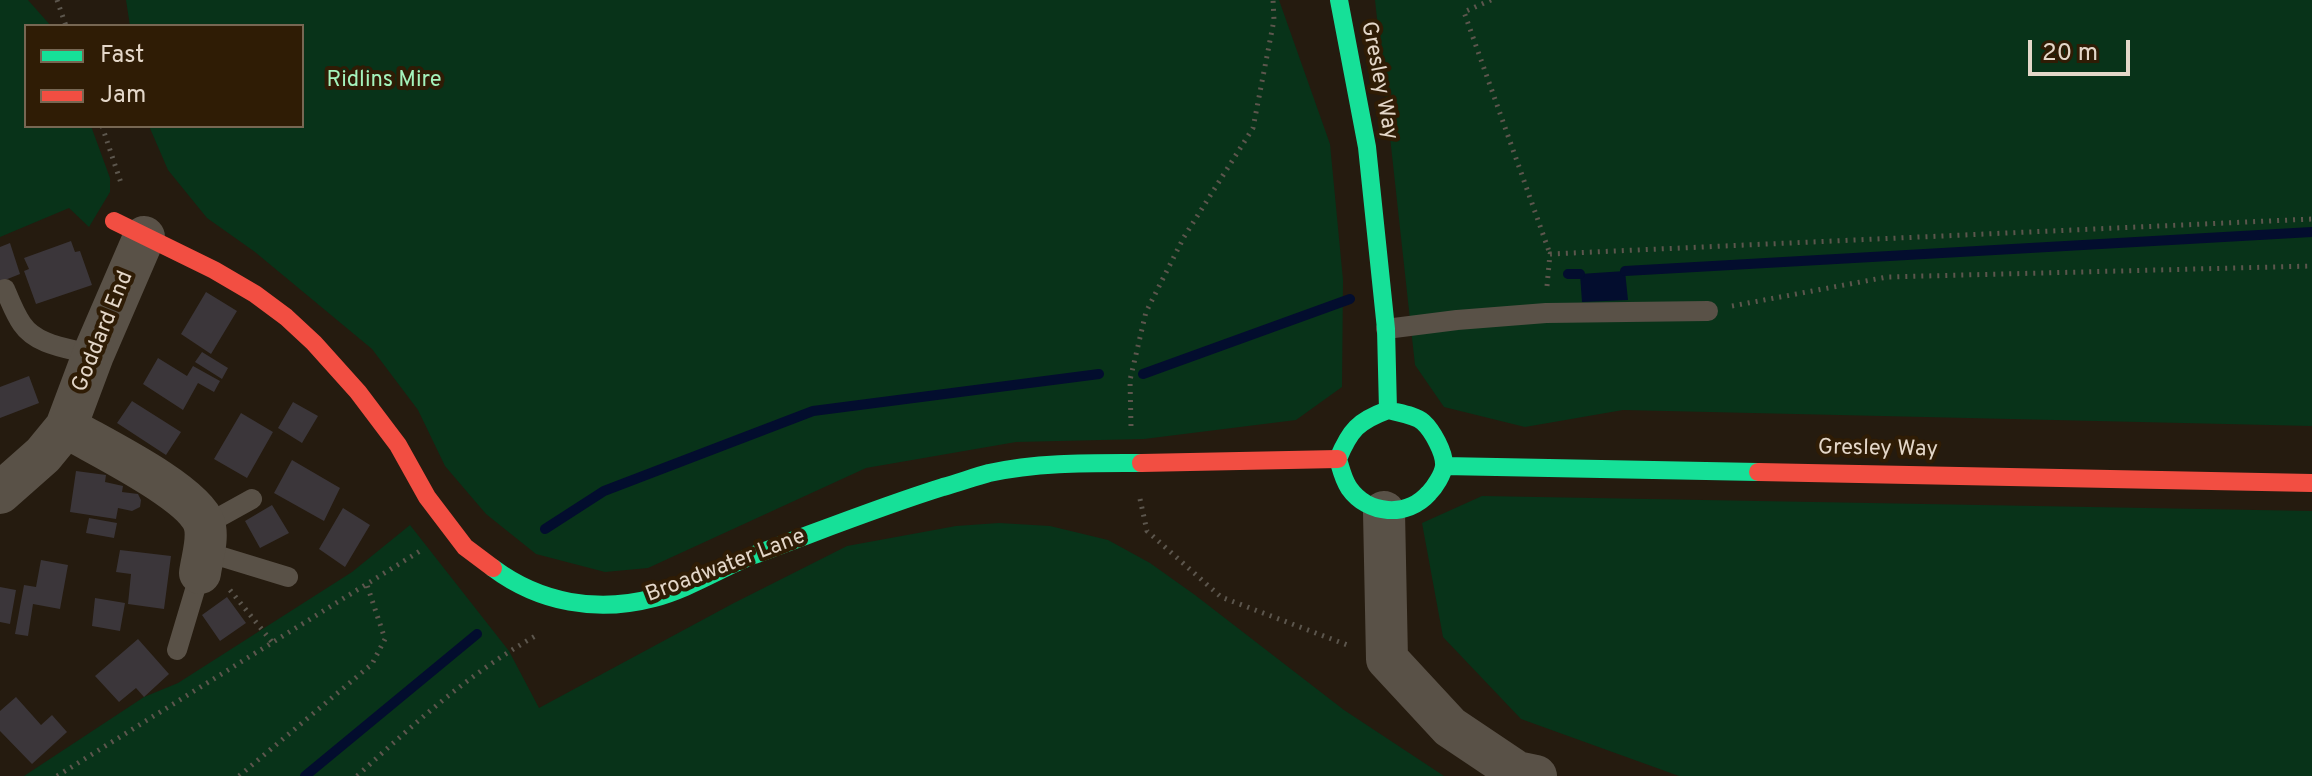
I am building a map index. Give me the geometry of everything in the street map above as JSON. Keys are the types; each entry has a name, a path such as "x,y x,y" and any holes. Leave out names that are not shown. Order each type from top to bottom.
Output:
{"street":[{"name":"Gresley Way","path":"1339,0 1367,147 1386,329 1388,410"},
{"name":"Broadwater Lane","path":"129,229 214,270 286,317 358,392 398,445 427,497 465,547 517,584 557,600 590,605 655,598 742,560 898,501 990,473 1063,464 1338,459"},
{"name":"Goddard End","path":"0,493 43,455 66,427 93,355 129,229"},
{"path":"1388,410 1421,420 1437,440 1444,466 1432,490 1411,508 1384,512 1360,501 1348,487 1338,459 1346,439 1363,418 1388,410"},
{"path":"66,427 171,488 198,511 202,550"},
{"name":"Gresley Way","path":"1444,466 2312,483"},
{"path":"1384,512 1387,659 1450,727 1517,772 1536,776"}],"lane":[{"path":"5,289 23,326 32,335 43,342 93,355"},
{"path":"1386,329 1546,313 1708,311"},
{"path":"177,650 202,550 252,499"},
{"path":"202,550 288,577"}],"path":[{"path":"57,0 65,24"},
{"path":"1273,0 1274,20 1253,128 1184,237 1146,312 1130,380 1131,462 1147,531 1221,597 1387,659"},
{"path":"1488,1 1464,12 1550,254 1546,313"},
{"path":"103,128 122,184 129,229"},
{"path":"1550,254 2312,219"},
{"path":"1708,311 1887,277 2312,266"},
{"path":"57,776 451,531"},
{"path":"202,550 220,578 272,642"},
{"path":"239,776 372,664 385,639 367,585"},
{"path":"357,776 434,705 509,651 590,605"}],"green space":[{"path":"0,0 28,0 49,24 24,24 24,128 92,128 110,178 110,192 89,227 69,208 0,237"},
{"name":"Ridlins Mire","path":"126,0 1279,0 1330,144 1343,280 1342,387 1296,420 1144,439 1016,442 866,468 648,568 605,572 536,554 486,514 445,466 418,410 372,349 255,252 207,218 168,170 150,128 304,128 304,24 130,24"},
{"path":"1375,0 2312,0 2312,426 1623,410 1525,427 1444,407 1415,365"},
{"path":"1482,496 2312,511 2312,776 1679,776 1521,719 1443,637 1422,523"},
{"path":"999,523 1050,526 1108,540 1150,563 1344,710 1444,776 24,776 144,697 178,683 352,572 410,525 509,651 539,708 847,546 956,526"}],"water":[{"path":"1625,271 1628,300 1582,302 1580,274"}],"building":[{"path":"71,241 75,252 80,251 92,285 36,304 24,271 29,269 24,258"},
{"path":"10,243 20,274 0,282 0,247"},
{"path":"206,292 237,311 211,354 181,334"},
{"path":"202,352 228,368 222,379 195,362"},
{"path":"158,358 187,376 193,366 220,381 214,392 198,383 183,410 143,384"},
{"path":"29,376 39,403 0,418 0,387"},
{"path":"132,401 181,432 166,455 117,423"},
{"path":"293,402 318,416 302,443 278,428"},
{"path":"241,413 273,432 247,478 214,459"},
{"path":"292,460 340,488 324,521 274,493"},
{"path":"76,471 106,475 105,482 123,486 122,492 138,494 140,507 132,511 118,508 116,519 70,512"},
{"path":"272,505 289,533 260,548 245,521"},
{"path":"343,508 370,525 345,567 319,549"},
{"path":"89,518 117,523 114,538 86,533"},
{"path":"120,550 171,556 164,609 128,604 131,574 116,572"},
{"path":"41,560 68,565 60,609 33,604 28,636 15,634 24,585 36,587"},
{"path":"0,587 16,590 10,624 0,622"},
{"path":"227,597 246,623 220,641 202,615"},
{"path":"95,598 125,603 120,631 92,626"},
{"path":"138,639 169,674 144,697 136,688 119,702 95,676"},
{"path":"16,697 41,725 52,715 67,732 32,764 0,731 0,711"}],"waterway":[{"path":"1625,271 2312,232"},
{"path":"1568,274 1580,274"},
{"path":"1143,374 1350,299"},
{"path":"545,529 604,491 813,411 1099,374"},
{"path":"305,776 477,634"}],"traffic: fast":[{"path":"1339,0 1367,147 1386,329 1388,410"},
{"path":"1388,410 1423,422 1437,442 1444,461 1440,476 1429,493 1410,507 1399,510 1377,508 1357,497 1345,481 1338,459 1356,428 1388,410"},
{"path":"493,568 530,590 570,602 611,605 633,602 680,589 754,555 872,511 989,473 1045,465 1141,463"},
{"path":"1444,466 1758,472"}],"traffic: jam":[{"path":"114,221 214,270 286,317 358,392 398,445 427,497 465,547 493,568"},
{"path":"1141,463 1338,459"},
{"path":"1758,472 2312,483"}]}
